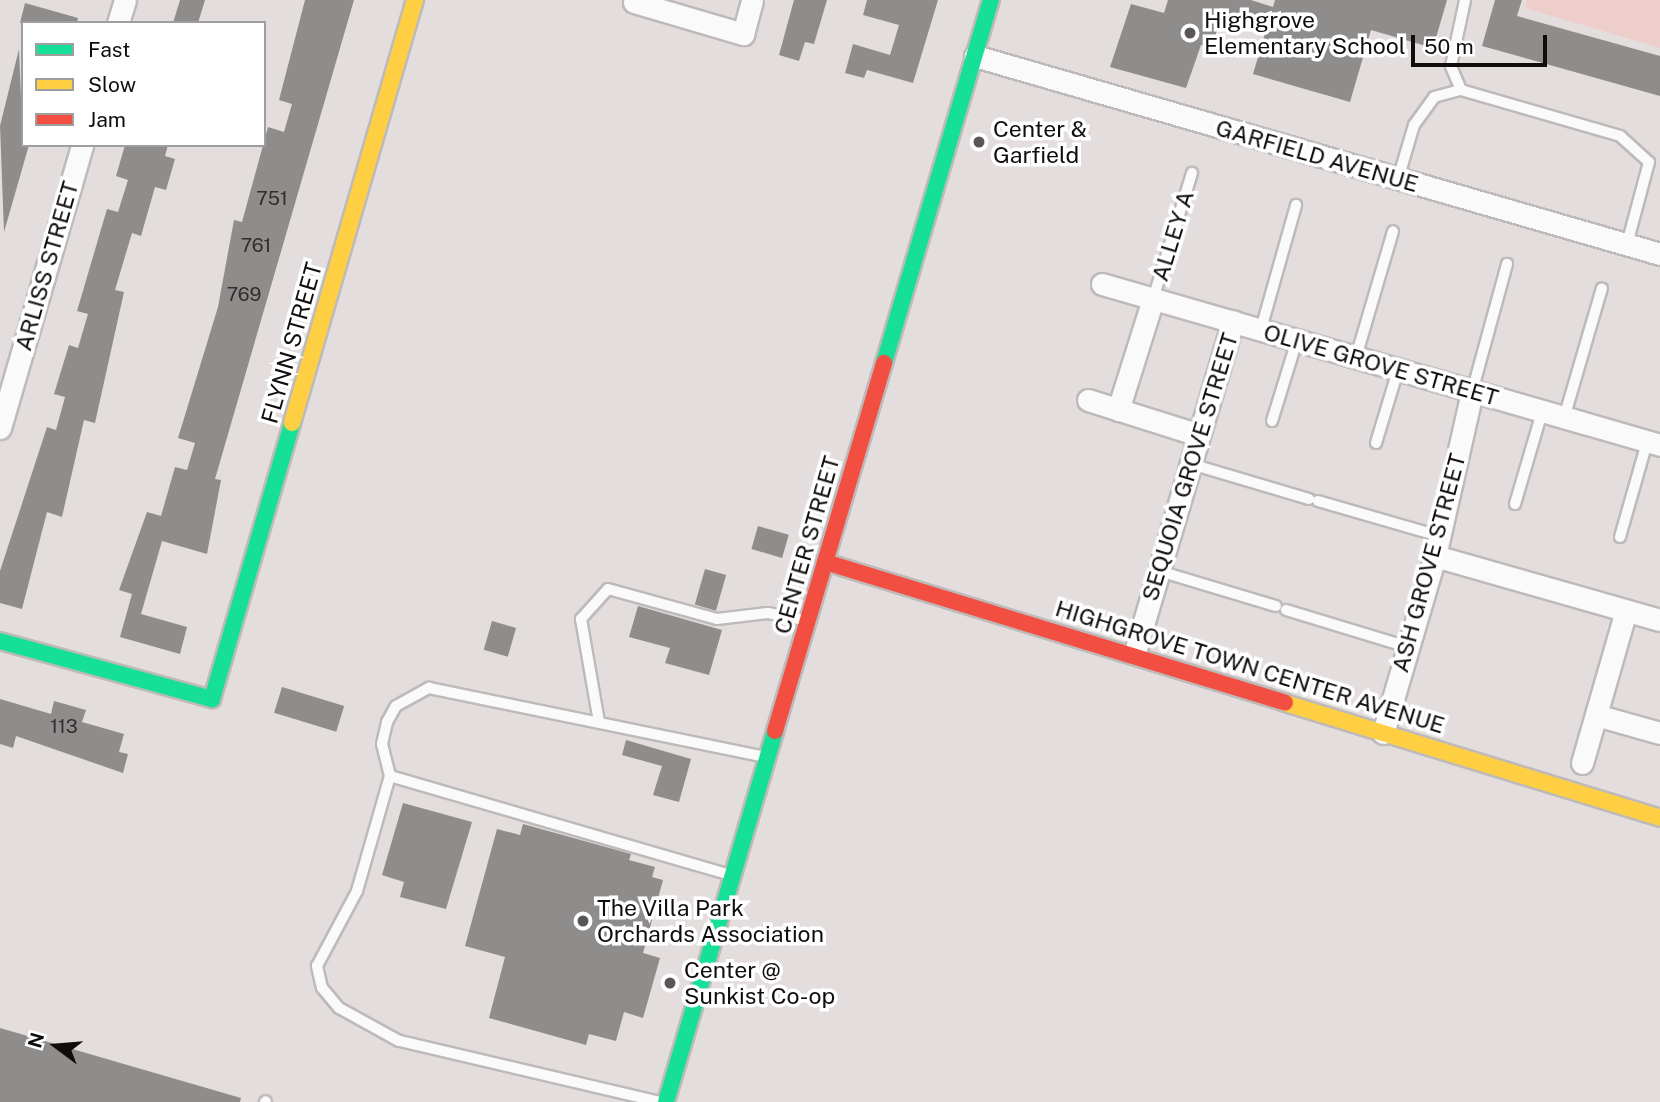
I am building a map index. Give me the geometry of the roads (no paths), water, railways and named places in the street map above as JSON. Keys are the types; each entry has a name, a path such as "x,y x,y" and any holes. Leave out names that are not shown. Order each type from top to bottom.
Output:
{"street":[{"path":"119,21 125,0"},
{"name":"FLYNN STREET","path":"0,641 212,699 415,0"},
{"path":"634,2 743,34 752,0"},
{"name":"CENTER STREET","path":"666,1102 991,0"},
{"name":"GARFIELD AVENUE","path":"975,56 1660,254"},
{"name":"ARLISS STREET","path":"0,428 81,147"},
{"name":"OLIVE GROVE STREET","path":"1102,284 1653,443"},
{"path":"1118,410 1153,299"},
{"name":"SEQUOIA GROVE STREET","path":"1135,652 1233,321"},
{"name":"ASH GROVE STREET","path":"1383,733 1437,546 1472,392"},
{"path":"1088,400 1199,435"},
{"path":"1437,546 1626,611 1660,620"},
{"name":"HIGHGROVE TOWN CENTER AVENUE","path":"825,562 1135,652 1383,733 1660,818"},
{"path":"1582,763 1626,611"},
{"path":"1596,715 1660,733"}],"lane":[{"path":"1461,90 1451,66 1465,0"},
{"path":"1398,179 1414,125 1434,97 1461,90 1620,136 1649,162 1626,244"},
{"name":"ALLEY A","path":"1153,299 1192,173"},
{"path":"1261,329 1296,205"},
{"path":"1356,357 1393,231"},
{"path":"1472,392 1507,264"},
{"path":"1564,418 1602,288"},
{"path":"1272,421 1297,340"},
{"path":"1376,443 1398,370"},
{"path":"1515,504 1542,412"},
{"path":"1619,537 1653,443"},
{"path":"1191,464 1313,500 1437,546"},
{"path":"1159,571 1408,647"},
{"path":"599,722 581,619 608,589 717,619 768,613 808,621"},
{"path":"660,1102 399,1041 339,1008 322,988 317,966 357,891 390,776 382,744 387,722 396,706 429,688 717,744 768,758"},
{"path":"390,776 733,876"}],"place":[{"name":"Highgrove Elementary School","path":"1190,33"},
{"name":"Center & Garfield","path":"979,142"},
{"name":"The Villa Park Orchards Association","path":"583,921"},
{"name":"Center @ Sunkist Co-op","path":"670,983"}]}
